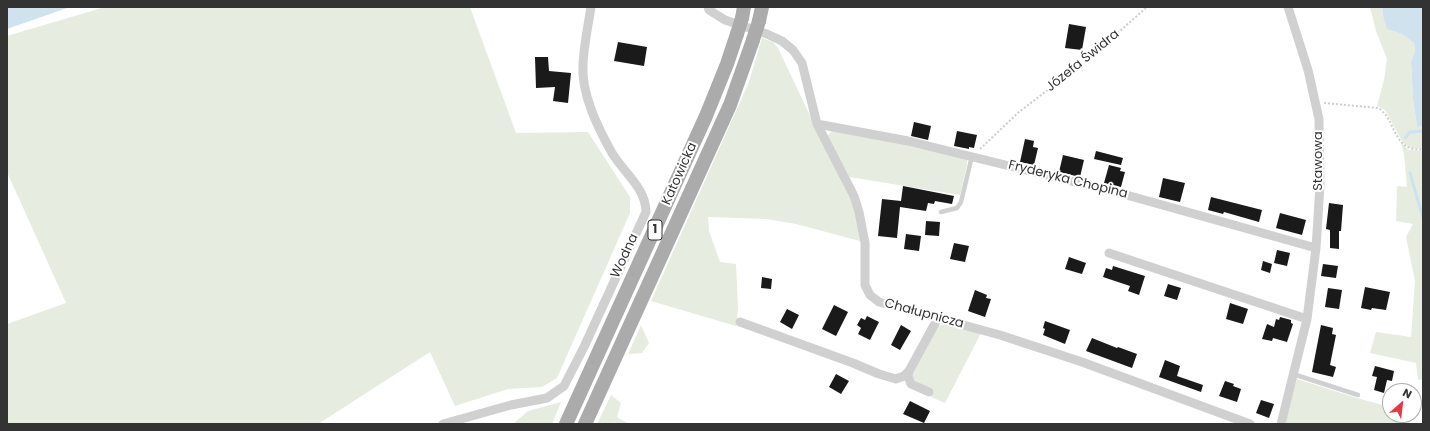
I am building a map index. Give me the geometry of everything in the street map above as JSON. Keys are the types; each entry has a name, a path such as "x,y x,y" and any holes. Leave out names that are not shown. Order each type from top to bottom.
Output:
{"main road":[{"name":"Katowicka","path":"566,424 706,116 727,64 743,12"},
{"name":"Katowicka","path":"586,424 730,105 754,40 760,14"}],"street":[{"name":"Wodna","path":"443,424 511,405 547,398 564,386 584,347 646,212 646,204 642,192 613,154 592,113 584,79 583,64 591,7"},
{"name":"Chałupnicza","path":"708,7 709,10 724,20 767,34 782,41 793,50 802,63 818,124 854,196 859,212 865,243 865,284 870,295 879,302 1000,335 1082,362 1250,424"},
{"name":"Stawowa","path":"1281,424 1307,318 1316,248 1320,185 1319,119 1308,70 1288,7"},
{"name":"Fryderyka Chopina","path":"818,124 908,140 1123,194 1316,248"},
{"path":"1110,253 1307,318"},
{"path":"896,378 904,376 909,371 938,318"},
{"path":"740,322 879,374 896,378 929,392"},
{"path":"909,371 908,376 911,384"}],"lane":[{"path":"941,212 957,208 961,202 972,156"},
{"path":"1293,374 1358,395"}],"path":[{"name":"Józefa Świdra","path":"972,156 1019,112 1086,60 1147,7"},
{"path":"1315,100 1328,104 1378,108 1384,111 1403,144 1411,149 1423,150"}],"shaded area":[{"path":"105,7 470,7 516,133 588,132 630,197 630,213 557,378 542,387 508,389 455,406 430,352 318,424 7,424 7,324 66,303 7,172 7,36"},
{"path":"1370,7 1382,7 1383,16 1388,29 1402,34 1414,43 1415,51 1411,62 1413,99 1417,127 1423,126 1423,149 1411,148 1403,143 1385,110 1377,106 1384,80 1387,59 1376,31"},
{"path":"762,38 773,42 778,48 850,196 856,211 860,241 796,224 766,219 708,217 709,231 720,262 736,264 738,309 736,326 651,301 749,82"},
{"path":"833,130 919,146 967,160 960,195 849,177 827,136"},
{"path":"1401,143 1409,150 1423,151 1423,379 1418,380 1416,363 1370,353 1376,332 1411,337 1415,281 1406,237 1413,224 1396,221 1397,186 1407,187 1404,154"},
{"path":"948,324 981,333 945,403 931,397 933,391 912,379 918,359 932,337 940,325"},
{"path":"641,325 649,343 642,353 628,354"},
{"path":"1297,379 1382,405 1382,423 1410,424 1285,424"},
{"path":"611,395 621,403 617,417 629,424 617,424 614,422 613,424 597,424"},
{"path":"561,402 552,424 513,424 528,411"}],"water":[{"path":"8,7 70,7 7,29"},
{"path":"1382,7 1423,7 1423,126 1417,127 1413,99 1411,62 1415,51 1414,43 1402,34 1387,29"}],"building":[{"path":"1069,24 1086,27 1082,50 1065,48"},
{"path":"618,42 647,47 644,66 614,61"},
{"path":"535,57 548,57 549,71 571,73 568,103 553,101 555,87 536,88"},
{"path":"914,122 931,126 928,140 911,136"},
{"path":"957,131 977,135 974,148 969,147 969,149 954,146"},
{"path":"1025,139 1034,141 1033,147 1038,148 1034,165 1020,162"},
{"path":"1096,151 1123,158 1121,165 1094,159"},
{"path":"1063,155 1084,160 1080,177 1059,172"},
{"path":"1109,165 1121,168 1120,171 1125,172 1121,187 1104,183"},
{"path":"1163,178 1185,183 1180,202 1159,197"},
{"path":"903,186 954,196 952,204 935,201 934,204 928,203 926,211 900,207 897,238 878,236 882,199 901,201"},
{"path":"1211,197 1262,210 1259,222 1224,212 1223,214 1208,210"},
{"path":"1329,203 1343,205 1341,231 1339,231 1339,249 1330,248 1330,230 1326,229"},
{"path":"1280,213 1306,220 1302,235 1276,228"},
{"path":"926,221 940,222 939,236 925,235"},
{"path":"906,234 921,236 919,251 904,249"},
{"path":"954,243 969,246 965,262 950,259"},
{"path":"1277,250 1290,253 1287,266 1274,263"},
{"path":"1069,257 1086,263 1082,274 1065,269"},
{"path":"1263,261 1272,264 1270,273 1261,270"},
{"path":"1323,264 1338,266 1336,278 1321,276"},
{"path":"1113,266 1145,276 1139,295 1128,291 1130,286 1103,277 1106,268 1112,270"},
{"path":"762,277 772,279 771,289 761,288"},
{"path":"1168,284 1181,288 1177,300 1164,296"},
{"path":"1365,287 1390,292 1386,310 1361,308"},
{"path":"1328,288 1342,290 1339,309 1325,307"},
{"path":"975,290 987,295 986,298 991,299 985,317 968,311"},
{"path":"1230,303 1248,309 1243,324 1226,319"},
{"path":"834,305 848,312 836,336 822,329"},
{"path":"787,309 799,315 792,329 780,322"},
{"path":"867,316 879,322 870,340 858,334 861,328 857,325 861,318 865,320"},
{"path":"1280,317 1291,320 1291,323 1293,324 1287,342 1273,338 1272,341 1262,339 1267,324 1274,327 1276,319 1279,320"},
{"path":"1045,321 1070,330 1065,344 1043,335"},
{"path":"901,325 911,331 900,350 891,345"},
{"path":"1321,325 1333,328 1332,334 1336,335 1330,365 1336,367 1333,377 1312,372"},
{"path":"1092,338 1137,354 1132,368 1086,351"},
{"path":"1165,360 1180,366 1177,376 1203,385 1201,392 1159,377"},
{"path":"1375,366 1394,371 1392,381 1387,380 1386,383 1382,383 1382,392 1374,390 1377,377 1372,376"},
{"path":"836,374 849,381 841,394 829,387"},
{"path":"1225,381 1234,384 1233,386 1241,389 1237,402 1219,396"},
{"path":"1261,400 1274,404 1269,418 1256,413"},
{"path":"910,401 930,411 924,423 903,414"}],"waterway":[{"path":"1405,138 1410,132 1423,131"},
{"path":"1410,173 1423,218"}]}
